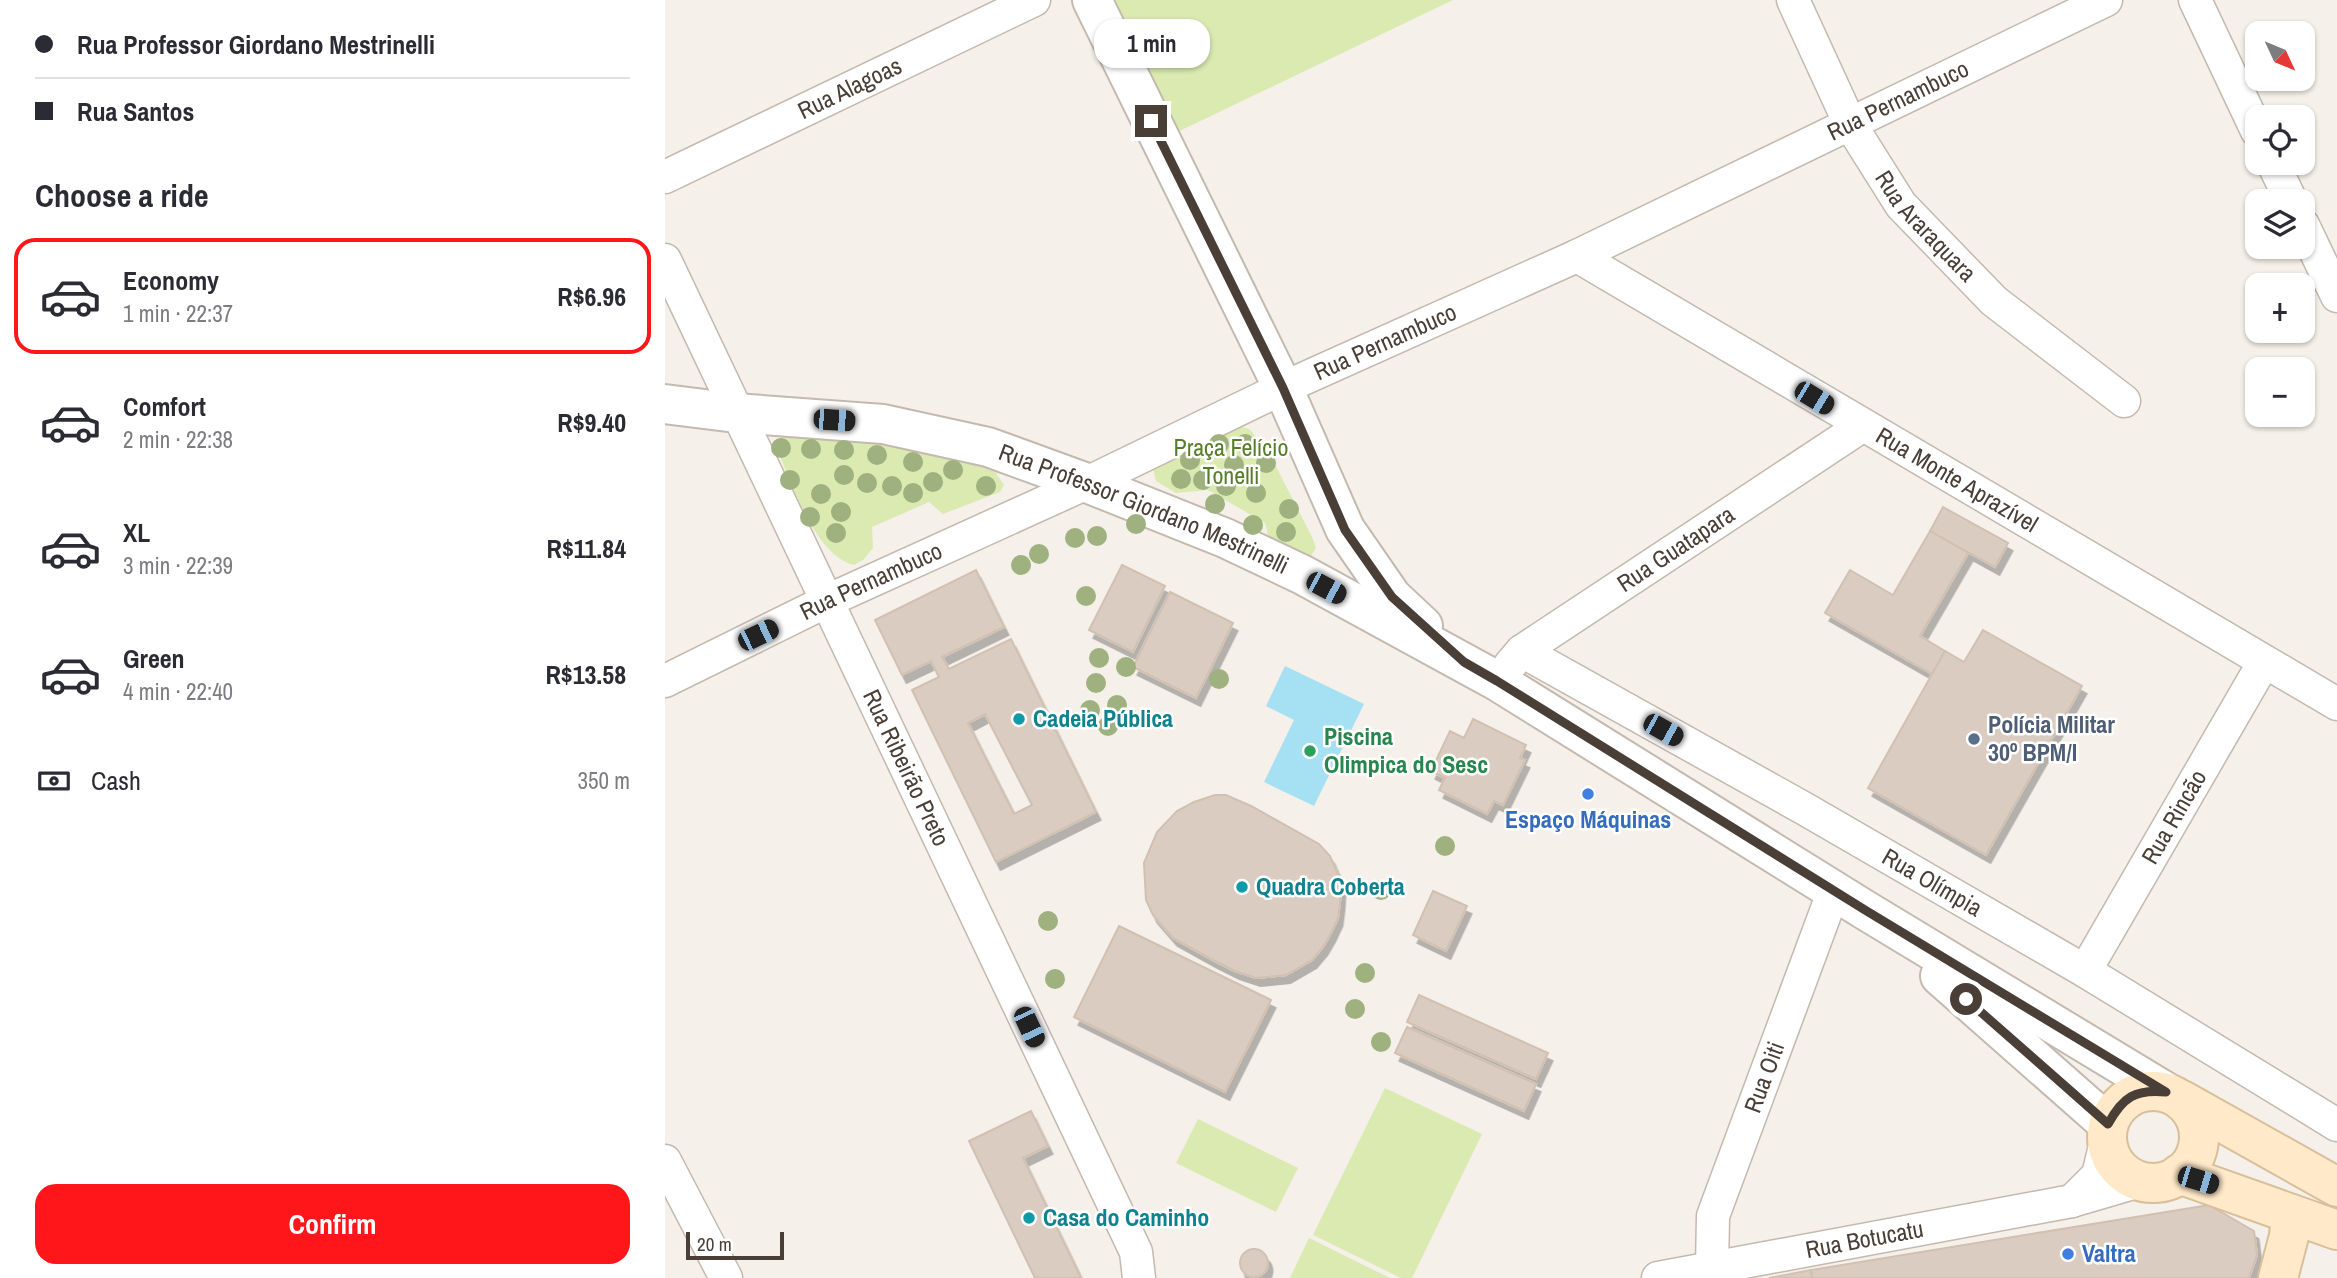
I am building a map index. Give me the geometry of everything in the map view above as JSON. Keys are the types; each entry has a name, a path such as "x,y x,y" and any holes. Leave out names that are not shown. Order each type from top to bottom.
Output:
{"main road":[{"path":"2148,1090 2174,1096 2194,1114 2199,1132 2197,1150 2189,1166 2179,1174 2157,1183 2140,1181 2124,1173 2112,1160 2107,1133 2117,1108 2130,1096 2148,1090"},
{"name":"Rua Professor Giordano Mestrinelli","path":"2174,1096 2337,1188"},
{"path":"2179,1174 2217,1185 2337,1230"},
{"path":"2278,1278 2289,1236 2291,1214"}],"street":[{"name":"Rua Alagoas","path":"665,177 1034,0"},
{"path":"1092,0 1283,388 1345,530 1392,597 1464,662"},
{"name":"Rua Araraquara","path":"1793,0 1850,124 1901,205 1994,301 2125,401"},
{"name":"Rua Pernambuco","path":"665,681 827,601 1087,483 1283,388 1577,256 2106,0"},
{"path":"2195,0 2245,106"},
{"path":"2315,250 2337,296"},
{"name":"Rua Monte Aprazível","path":"1577,256 2337,704"},
{"name":"Rua Ribeirão Preto","path":"665,260 1136,1252 1139,1278"},
{"name":"Rua Professor Giordano Mestrinelli","path":"665,404 736,413 883,424 988,447 1225,538 1303,575 1497,681 1865,910 2174,1096"},
{"name":"Rua Guatapara","path":"1497,681 1522,652 1862,426"},
{"path":"1303,575 1330,568 1337,563 1346,548 1345,530"},
{"name":"Rua Olímpia","path":"1522,652 1817,816 2085,971 2337,1125"},
{"name":"Rua Rincão","path":"2085,971 2264,662"},
{"name":"Rua Oiti","path":"1711,1268 1713,1216 1834,890"},
{"name":"Rua Professor Giordano Mestrinelli","path":"1865,910 2107,1133"},
{"path":"2072,1201 2098,1175 2107,1133"},
{"path":"665,1161 726,1278"},
{"name":"Rua Botucatu","path":"1658,1278 2072,1201 2140,1181"}],"green space":[{"path":"1104,0 1453,0 1169,136"},
{"name":"Praça Felício Tonelli","path":"1233,425 1249,429 1266,447 1316,548 1306,559 1269,539 1265,523 1208,490 1176,493 1156,481 1152,465"},
{"path":"793,430 961,457 994,470 1004,485 1000,492 943,514 929,502 872,527 873,548 863,560 854,565 840,559 828,548 798,499 778,451 777,441"},
{"path":"1385,1088 1482,1134 1412,1278 1401,1278 1313,1235"},
{"path":"1198,1119 1298,1168 1276,1212 1176,1163"},
{"path":"1309,1238 1390,1278 1290,1278"}],"water":[{"name":"Piscina Olimpica do Sesc","path":"1285,666 1364,704 1314,806 1264,782 1294,720 1266,706"}],"building":[{"path":"1943,507 2008,543 1995,567 1930,531"},
{"path":"1930,531 1968,553 1920,636 1945,651 1932,674 1825,613 1850,570 1893,595"},
{"path":"1122,565 1165,586 1133,652 1089,630"},
{"name":"Cadeia Pública","path":"976,570 1004,627 942,657 949,669 1011,639 1096,812 996,862 912,690 939,677 931,661 902,675 875,620","holes":["985,714 1032,805 1014,814 968,723"]},
{"path":"1170,592 1233,623 1196,698 1133,667"},
{"name":"Polícia Militar 30º BPM/I","path":"1983,630 2082,686 1986,855 1868,788 1945,651 1964,662"},
{"path":"1473,719 1526,745 1520,758 1525,760 1503,805 1494,801 1487,814 1439,790 1445,778 1431,771 1450,731 1464,738"},
{"name":"Quadra Coberta","path":"1215,795 1226,795 1251,806 1319,844 1330,856 1337,872 1341,885 1340,902 1338,918 1331,933 1312,960 1286,975 1256,978 1213,960 1173,938 1153,915 1146,900 1144,863 1157,832 1177,811"},
{"path":"1433,891 1467,906 1446,951 1413,935"},
{"path":"1119,926 1271,1000 1225,1092 1074,1017"},
{"path":"1419,995 1548,1053 1536,1079 1407,1022"},
{"path":"1407,1027 1536,1084 1524,1111 1395,1053"},
{"name":"Casa do Caminho","path":"1031,1111 1048,1146 1023,1158 1081,1278 1035,1278 969,1141"},
{"path":"2209,1205 2254,1231 2257,1255 2249,1278 1812,1278 1811,1270"},
{"path":"1254,1249 1264,1253 1268,1263 1264,1273 1254,1277 1244,1273 1240,1263 1244,1253"},
{"path":"1811,1270 1812,1278 1769,1278"}],"place":[{"name":"Cadeia Pública","path":"1019,719"},
{"name":"Polícia Militar 30º BPM/I","path":"1974,739"},
{"name":"Piscina Olimpica do Sesc","path":"1310,751"},
{"name":"Espaço Máquinas","path":"1588,794"},
{"name":"Quadra Coberta","path":"1242,887"},
{"name":"Casa do Caminho","path":"1029,1218"},
{"name":"Valtra","path":"2068,1254"}],"route":[{"path":"1151,121 1283,388 1345,530 1392,597 1464,662 2166,1092 2148,1090 2130,1096 2117,1108 2108,1124 1966,999"}]}
